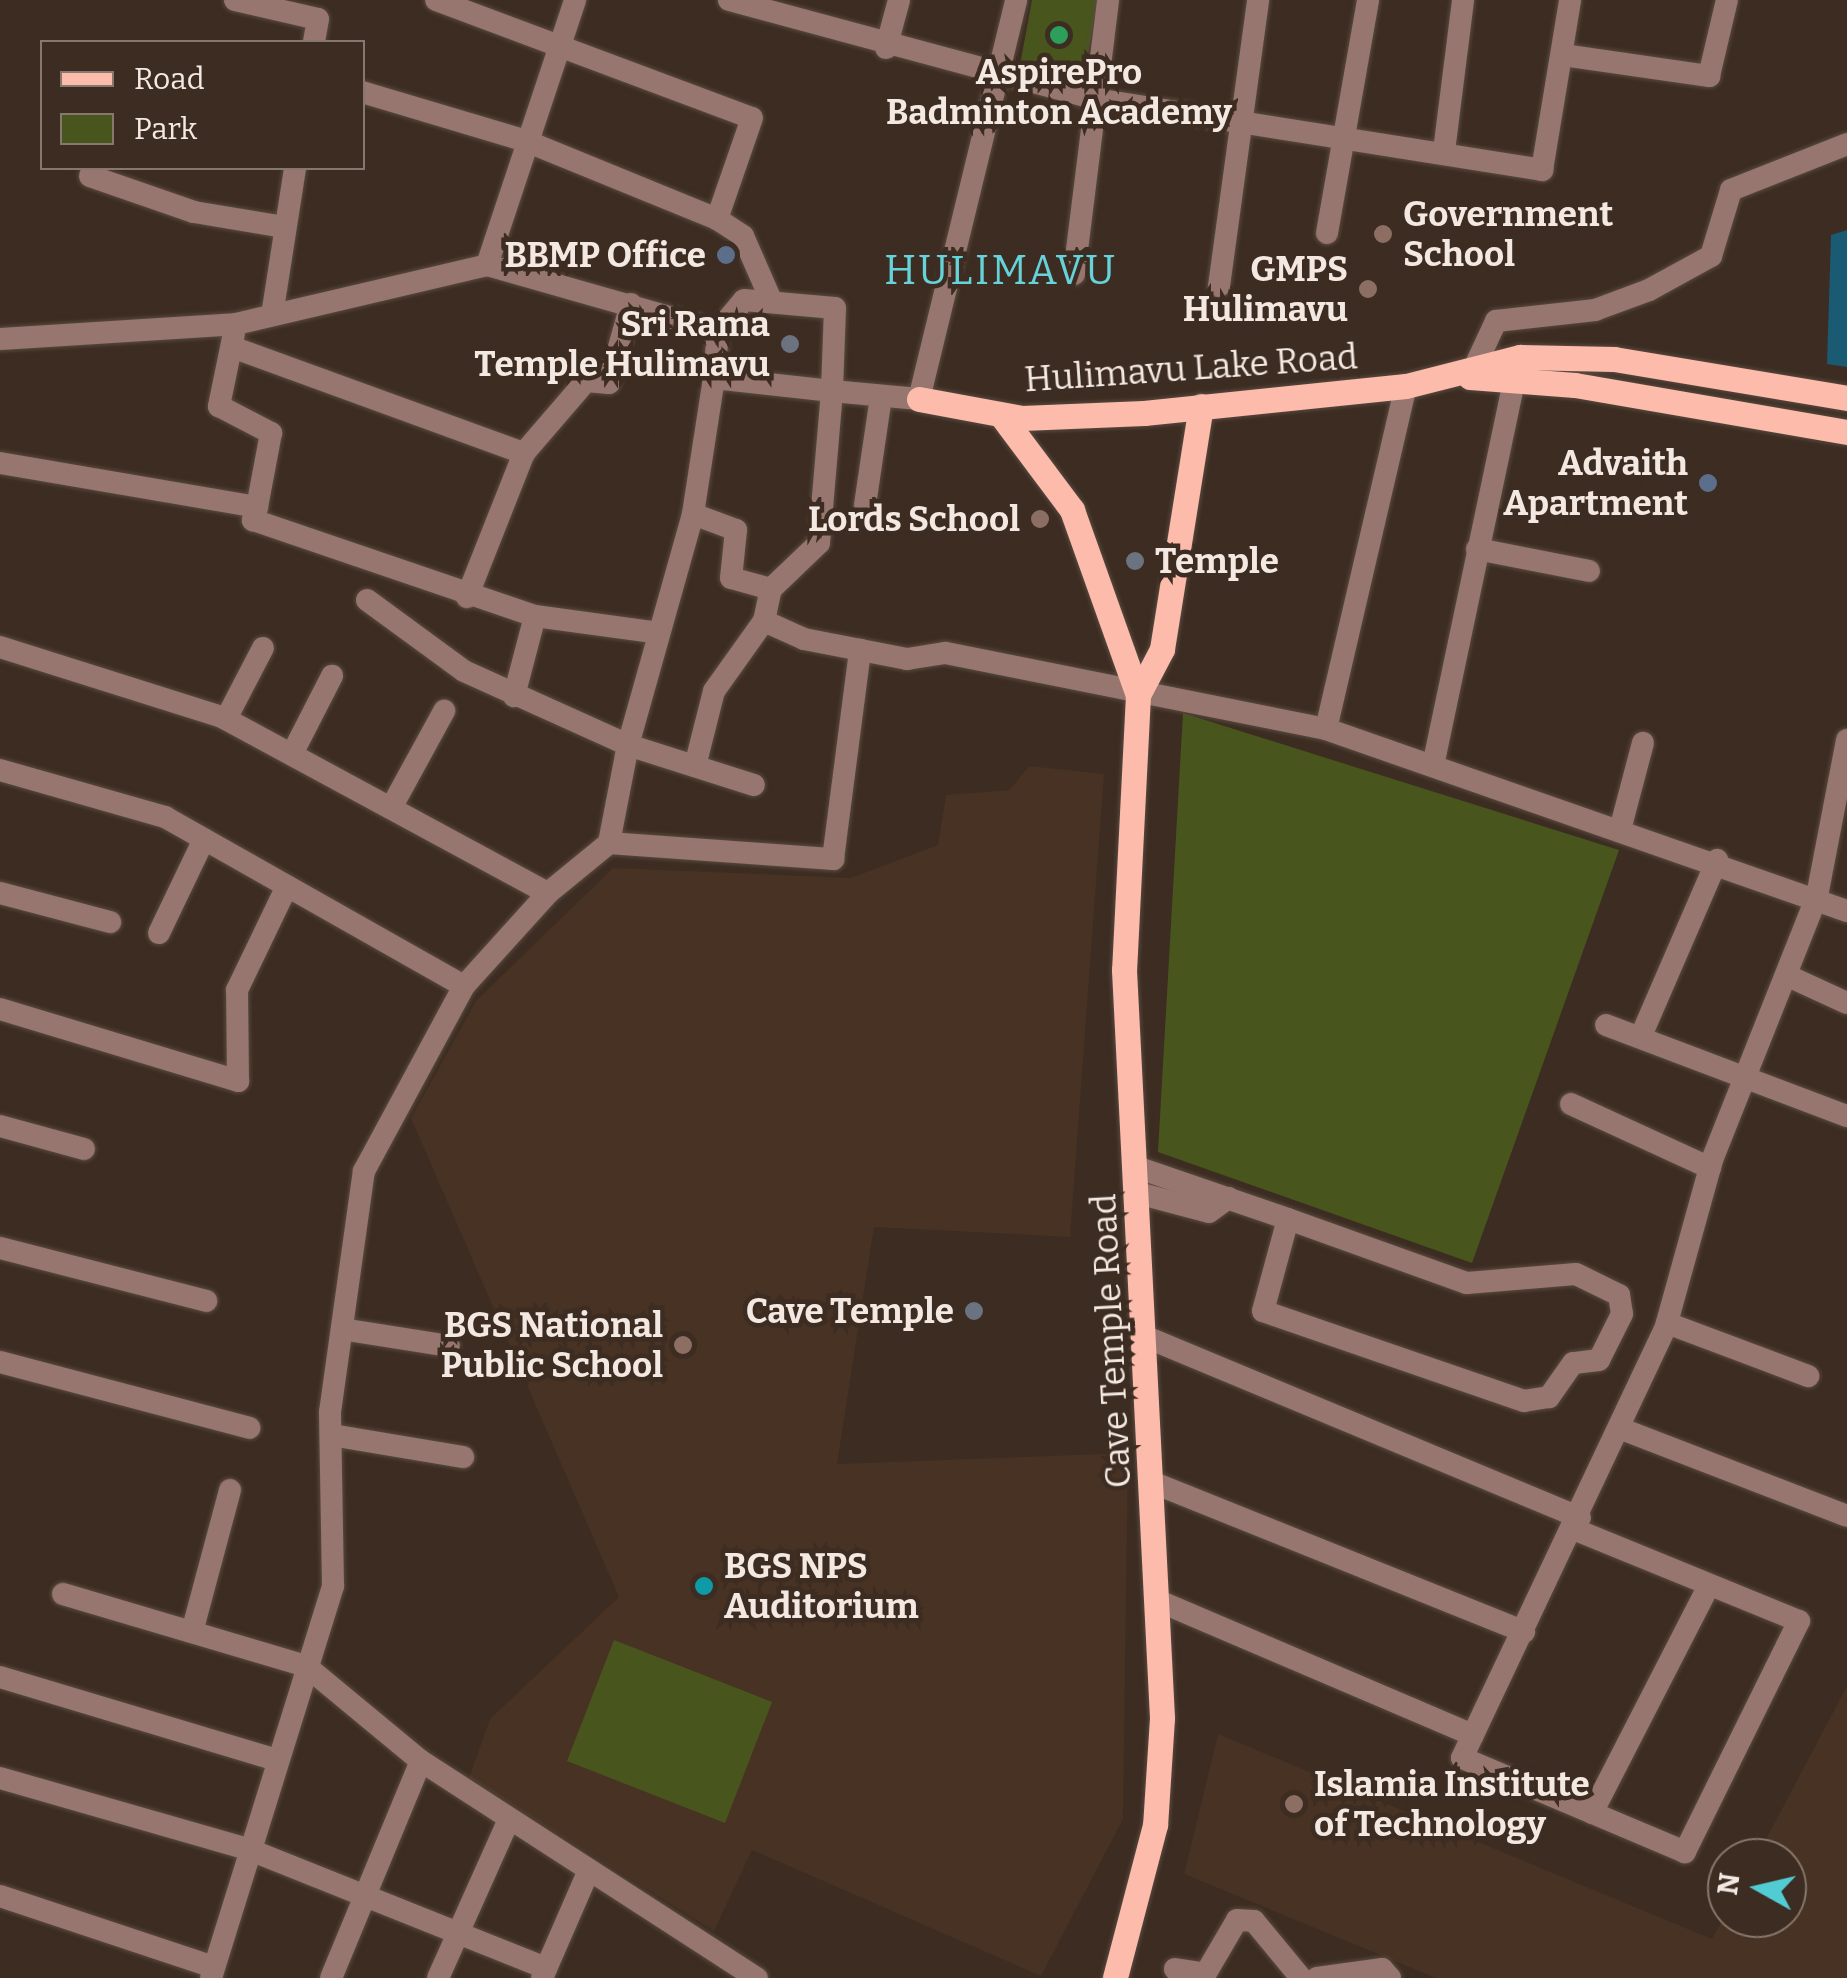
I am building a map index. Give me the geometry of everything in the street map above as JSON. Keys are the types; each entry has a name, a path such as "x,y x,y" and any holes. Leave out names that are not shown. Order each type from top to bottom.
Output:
{"main road":[{"name":"Hulimavu Lake Road","path":"919,398 1001,415 1201,406 1470,377 1520,357 1614,359 1847,398"},
{"name":"Hulimavu Lake Road","path":"1470,377 1513,386 1575,385 1847,432"},
{"name":"Cave Temple Road","path":"1138,696 1162,649 1201,406"},
{"name":"Cave Temple Road","path":"1001,415 1072,510 1138,696 1124,970 1161,1602 1155,1825 1115,1978"}],"street":[{"path":"235,0 318,19 314,40"},
{"path":"436,0 558,50 752,118 718,219"},
{"path":"486,265 575,0"},
{"path":"729,0 789,22 995,78 1095,99 1444,151 1542,170 1570,0"},
{"path":"789,22 800,0"},
{"path":"886,48 900,0"},
{"path":"714,378 919,398 1016,0"},
{"path":"1074,274 1108,0"},
{"path":"1219,286 1258,0"},
{"path":"1327,233 1368,0"},
{"path":"1444,151 1463,0"},
{"path":"1563,54 1708,76 1726,0"},
{"path":"365,93 526,141 718,219 743,236 771,300"},
{"path":"1470,377 1496,321 1595,310 1649,290 1712,256 1731,190 1847,144"},
{"path":"272,309 295,170"},
{"path":"90,176 194,212 286,227"},
{"path":"658,632 536,616 466,597 253,520 270,433 219,406 234,336 272,309 486,265 718,331"},
{"path":"0,1896 212,1972 273,1760 333,1586 331,1435 364,1171 464,986 548,892 609,842 628,745 692,514 718,331 744,300 835,308 819,543 771,590 764,620 714,691 694,766"},
{"path":"466,597 524,453 586,381 609,383 631,304"},
{"path":"0,339 234,336 524,453"},
{"path":"1326,728 1406,386"},
{"path":"1434,760 1513,386"},
{"path":"865,504 881,396"},
{"path":"0,463 256,507"},
{"path":"692,514 736,530 730,578 771,590"},
{"path":"1478,549 1590,571"},
{"path":"367,600 514,696 628,745 754,785"},
{"path":"514,696 536,616"},
{"path":"764,620 860,650 907,659 946,653 1138,696 1326,728 1434,760 1718,860 1817,896 1847,912"},
{"path":"0,647 226,718 548,892"},
{"path":"226,718 264,648"},
{"path":"609,842 833,859 860,650"},
{"path":"292,754 332,676"},
{"path":"391,808 444,711"},
{"path":"1146,1337 1578,1524 1709,1585 1799,1621 1684,1852 1462,1758 1578,1524 1667,1323 1710,1168 1817,896 1847,740"},
{"path":"1621,826 1643,743"},
{"path":"0,770 165,817 464,986"},
{"path":"158,933 204,839"},
{"path":"1640,1036 1718,860"},
{"path":"0,1009 238,1081 234,1003 287,886"},
{"path":"0,893 110,922"},
{"path":"1786,975 1847,1003"},
{"path":"1606,1026 1847,1116"},
{"path":"1571,1104 1710,1168"},
{"path":"0,1126 84,1149"},
{"path":"1137,1180 1209,1212 1228,1198 1288,1218 1486,1288 1547,1270 1576,1274 1619,1296 1622,1314 1599,1360 1574,1363 1548,1397 1524,1401 1263,1311 1288,1218"},
{"path":"0,1248 206,1302"},
{"path":"1667,1323 1808,1376"},
{"path":"342,1329 449,1346"},
{"path":"0,1362 250,1428"},
{"path":"1619,1428 1847,1516"},
{"path":"331,1435 463,1456"},
{"path":"1154,1483 1524,1632"},
{"path":"192,1632 230,1490"},
{"path":"1592,1813 1709,1585"},
{"path":"64,1594 306,1666 421,1761 757,1978"},
{"path":"1161,1602 1473,1736"},
{"path":"0,1677 273,1760"},
{"path":"331,1978 421,1761"},
{"path":"0,1778 248,1849 458,1930 544,1973 589,1870"},
{"path":"438,1978 509,1819"},
{"path":"1176,1969 1204,1976 1237,1920 1254,1921 1301,1978"},
{"path":"1317,1978 1382,1969 1390,1978"}],"shaded area":[{"name":"BGS National Public School","path":"1029,766 1104,774 1070,1237 874,1227 837,1464 1128,1453 1123,1819 1041,1976 752,1850 714,1931 469,1778 490,1719 619,1597 411,1118 476,1001 613,868 851,878 938,845 946,795 1010,790"},
{"name":"Islamia Institute of Technology","path":"1847,1686 1847,1978 1436,1978 1184,1874 1218,1734 1712,1939 1807,1938 1807,1838 1767,1838"}],"green space":[{"name":"AspirePro Badminton Academy","path":"1032,0 1098,0 1083,82 1019,70"},
{"path":"1183,713 1619,850 1472,1263 1158,1152"},
{"path":"614,1640 772,1702 725,1823 567,1761"}],"water":[{"path":"1847,230 1847,367 1827,364 1831,235"}],"place":[{"name":"AspirePro Badminton Academy","path":"1059,35"},
{"name":"Government School","path":"1383,234"},
{"name":"BBMP Office","path":"726,255"},
{"name":"GMPS Hulimavu","path":"1368,289"},
{"name":"Sri Rama Temple Hulimavu","path":"790,344"},
{"name":"Advaith Apartment","path":"1708,483"},
{"name":"Lords School","path":"1040,519"},
{"name":"Temple","path":"1135,561"},
{"name":"Cave Temple","path":"974,1311"},
{"name":"BGS National Public School","path":"683,1345"},
{"name":"BGS NPS Auditorium","path":"704,1586"},
{"name":"Islamia Institute of Technology","path":"1294,1804"}],"district":[{"name":"HULIMAVU","path":"1001,271"}]}
